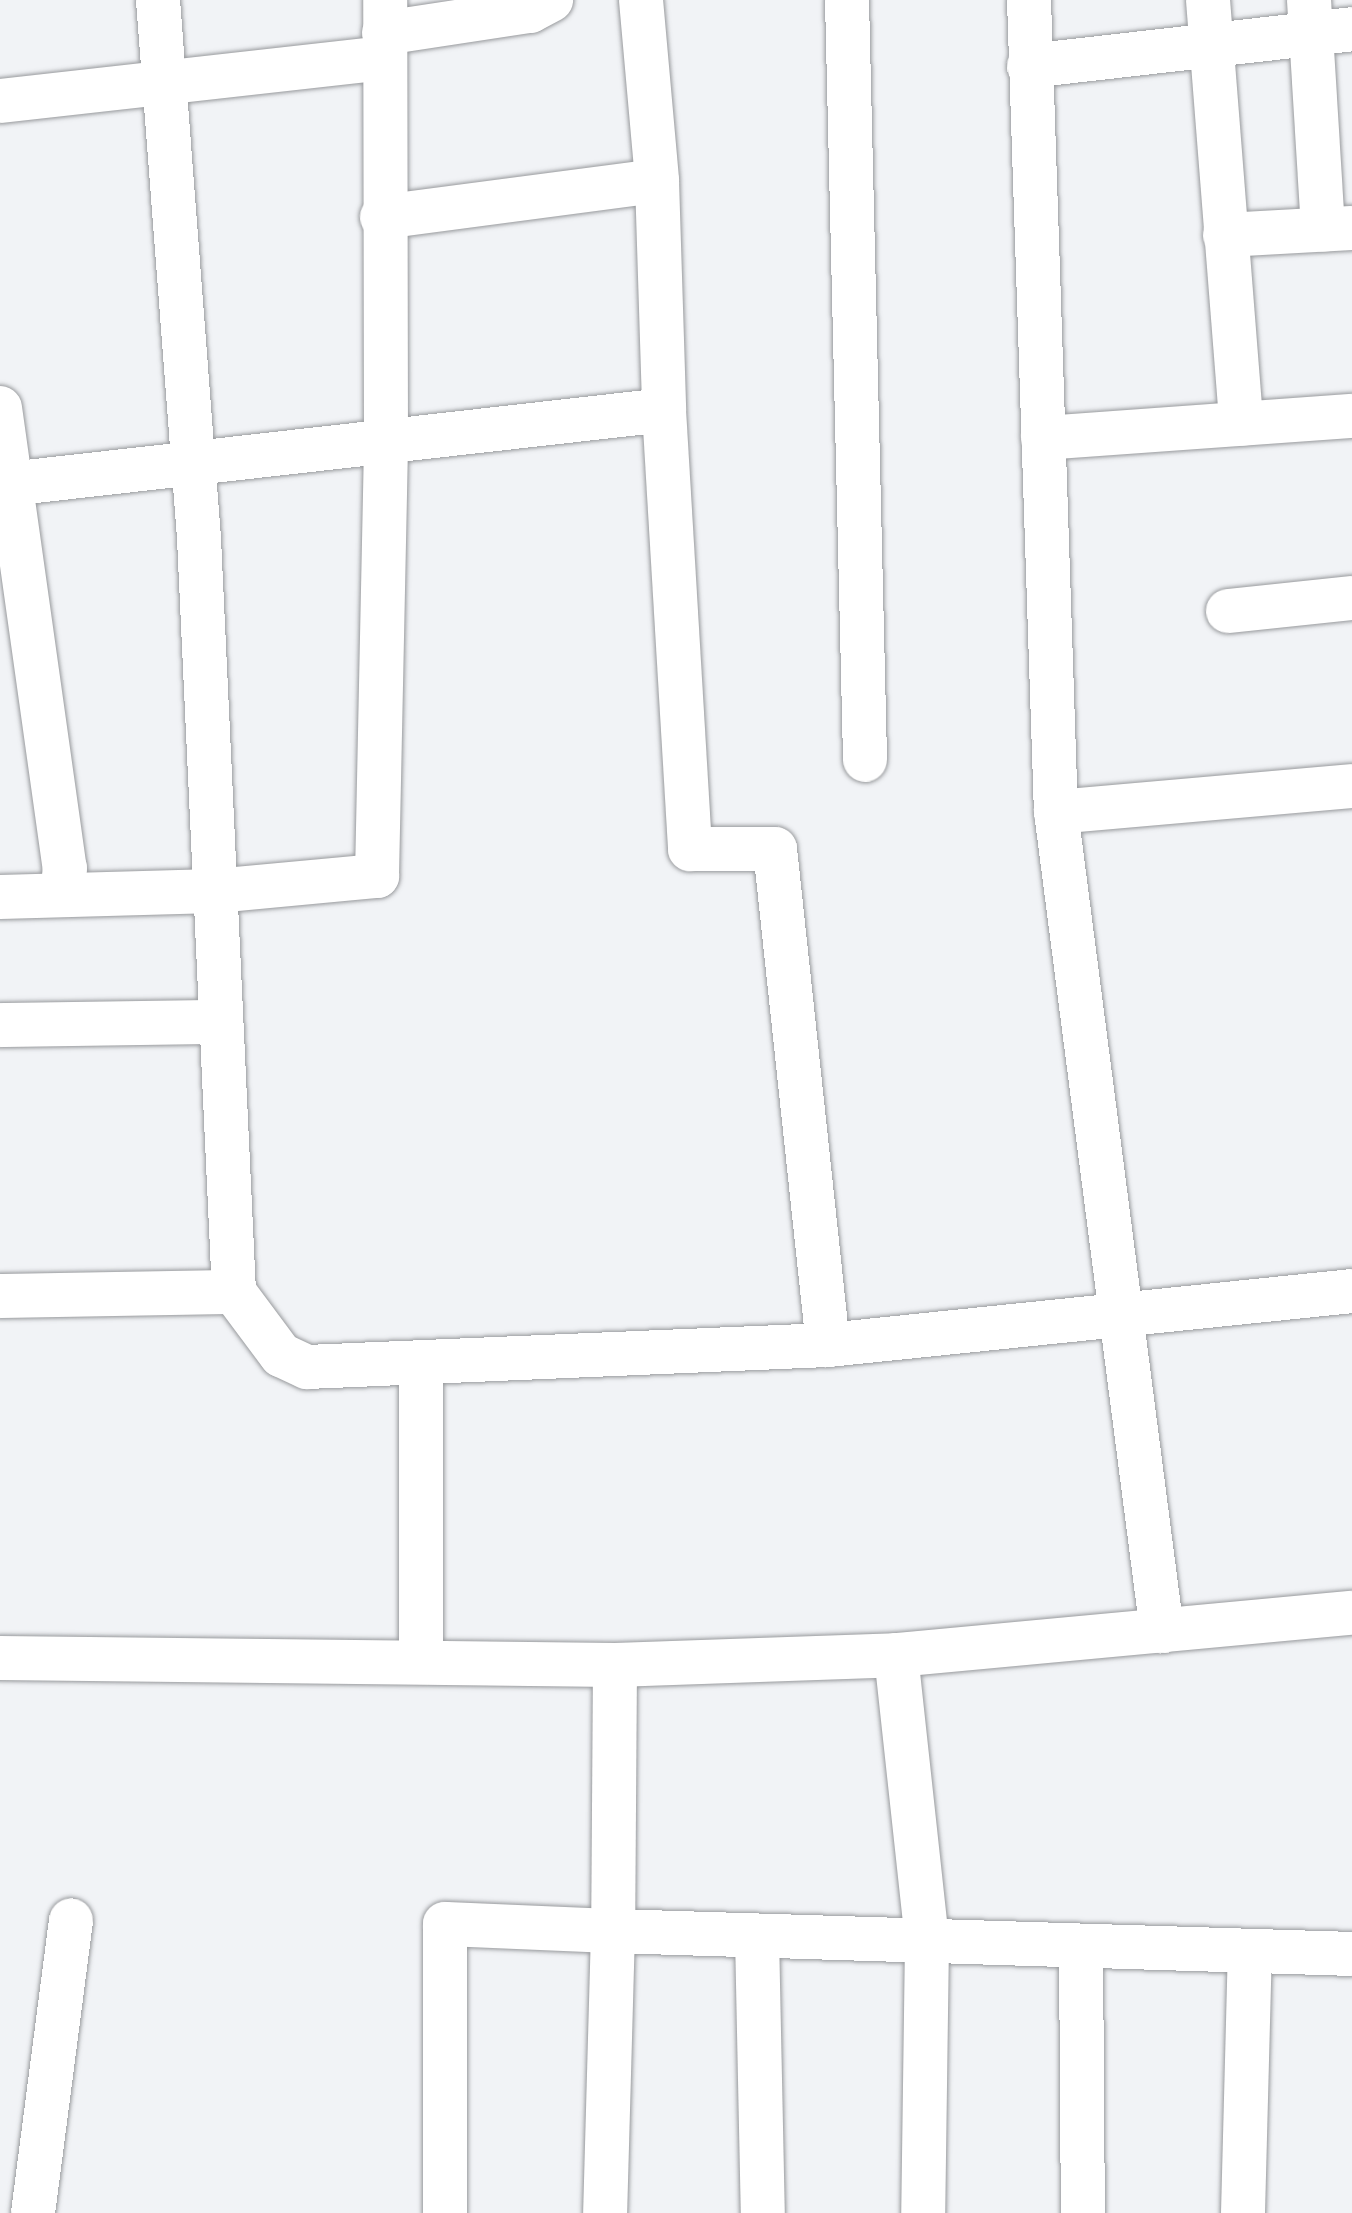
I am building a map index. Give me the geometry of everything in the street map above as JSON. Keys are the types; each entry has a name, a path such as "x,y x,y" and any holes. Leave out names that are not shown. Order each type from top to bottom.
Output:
{"street":[{"path":"158,0 192,463 234,1292 293,1364 421,1362 828,1345 1117,1312 1352,1291"},
{"path":"0,101 163,82 384,30 530,11 551,0"},
{"path":"641,0 657,181 664,410 690,849 775,849 828,1345"},
{"path":"847,0 865,760"},
{"path":"1029,0 1056,812 1117,1312 1162,1631"},
{"path":"1208,0 1209,46 1241,424"},
{"path":"1029,66 1209,46 1324,21 1338,229 1225,235"},
{"path":"0,897 215,891 377,876 386,441 382,217 384,30"},
{"path":"382,217 657,181"},
{"path":"0,408 4,485 65,868 62,893"},
{"path":"4,485 664,410"},
{"path":"1043,438 1352,416"},
{"path":"1228,611 1352,598"},
{"path":"1056,812 1352,786"},
{"path":"0,1025 221,1022"},
{"path":"0,1296 234,1292"},
{"path":"421,1362 421,1660"},
{"path":"0,1658 421,1660 615,1665 896,1655 1352,1613"},
{"path":"896,1655 927,1942 923,2213"},
{"path":"605,2213 613,1931 615,1665"},
{"path":"33,2213 71,1920"},
{"path":"445,2213 445,1924 1352,1954"},
{"path":"757,1936 763,2213"},
{"path":"1081,1947 1083,2213"},
{"path":"1243,2213 1250,1953"}]}
